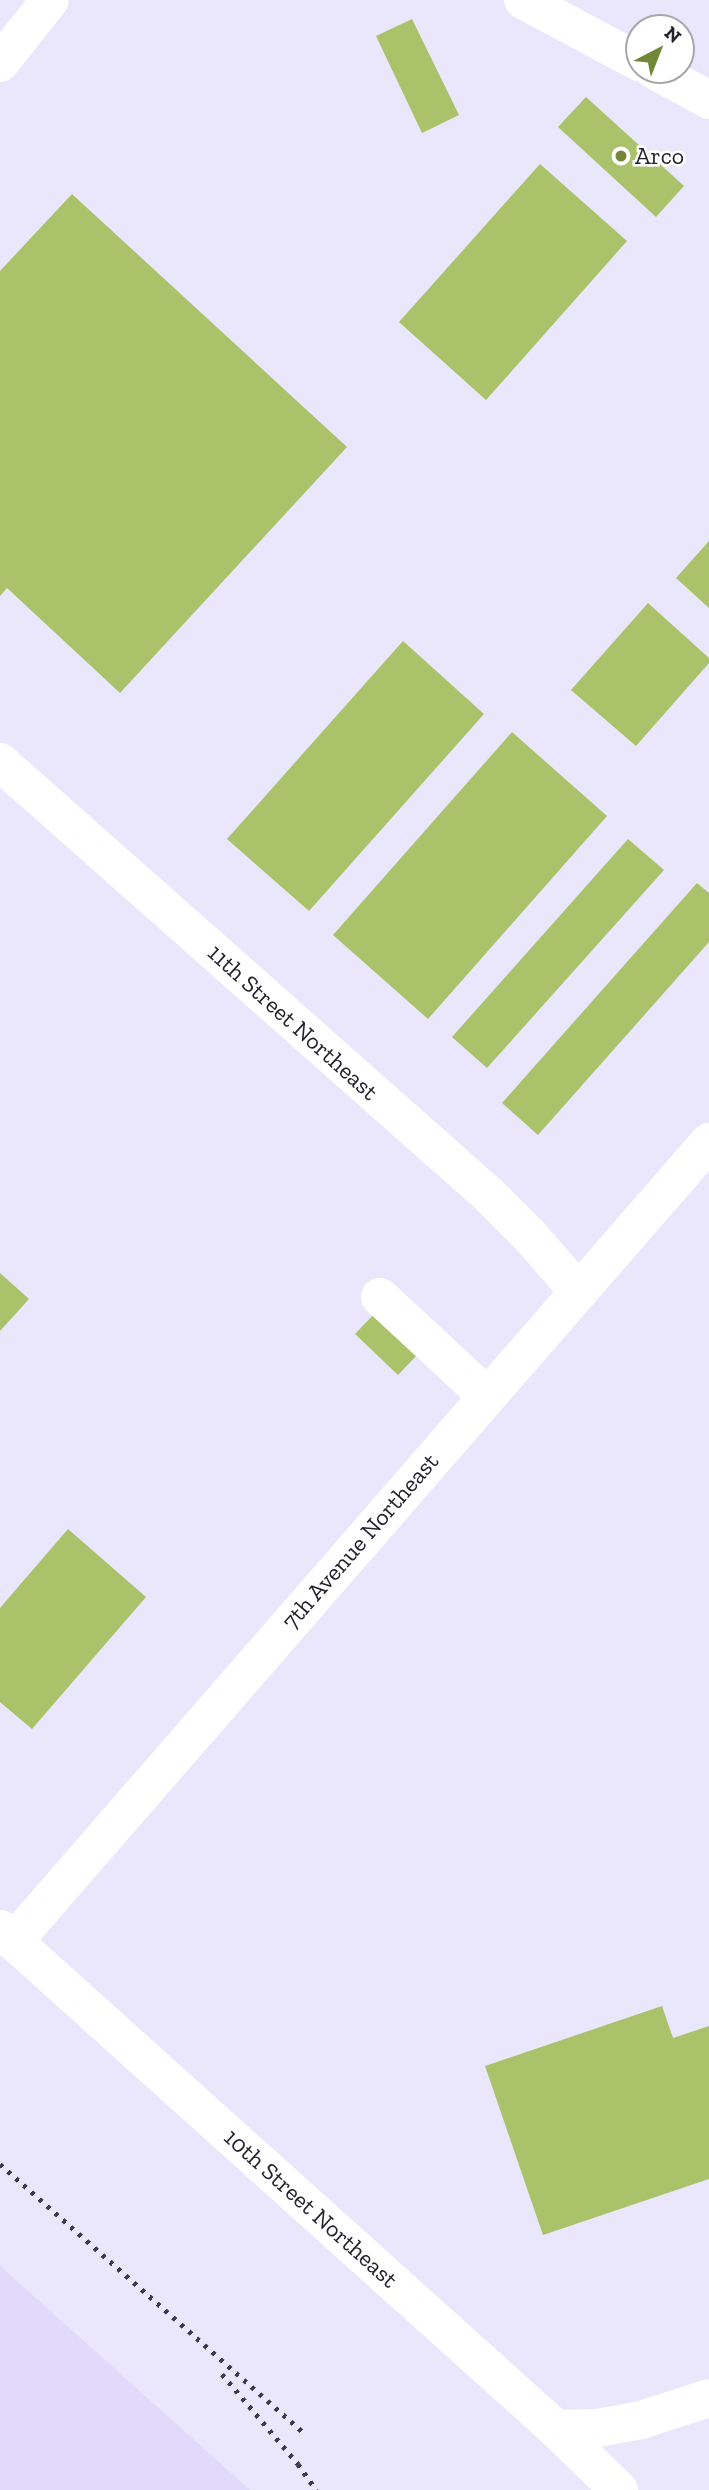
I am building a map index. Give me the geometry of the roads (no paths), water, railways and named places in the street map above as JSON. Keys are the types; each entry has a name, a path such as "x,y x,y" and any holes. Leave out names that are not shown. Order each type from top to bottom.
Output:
{"street":[{"path":"0,63 50,0"},
{"path":"523,0 625,55"},
{"path":"679,84 709,100"},
{"name":"11th Street Northeast","path":"0,762 489,1195 530,1236 577,1290"},
{"name":"7th Avenue Northeast","path":"7,1935 709,1142"},
{"path":"380,1297 486,1395"},
{"name":"10th Street Northeast","path":"7,1935 556,2429 619,2490"},
{"path":"556,2429 598,2428 641,2420 709,2398"}],"railway":[{"path":"0,2164 303,2432"},
{"path":"222,2374 298,2464 316,2490"}],"place":[{"name":"Arco","path":"621,156"}]}
